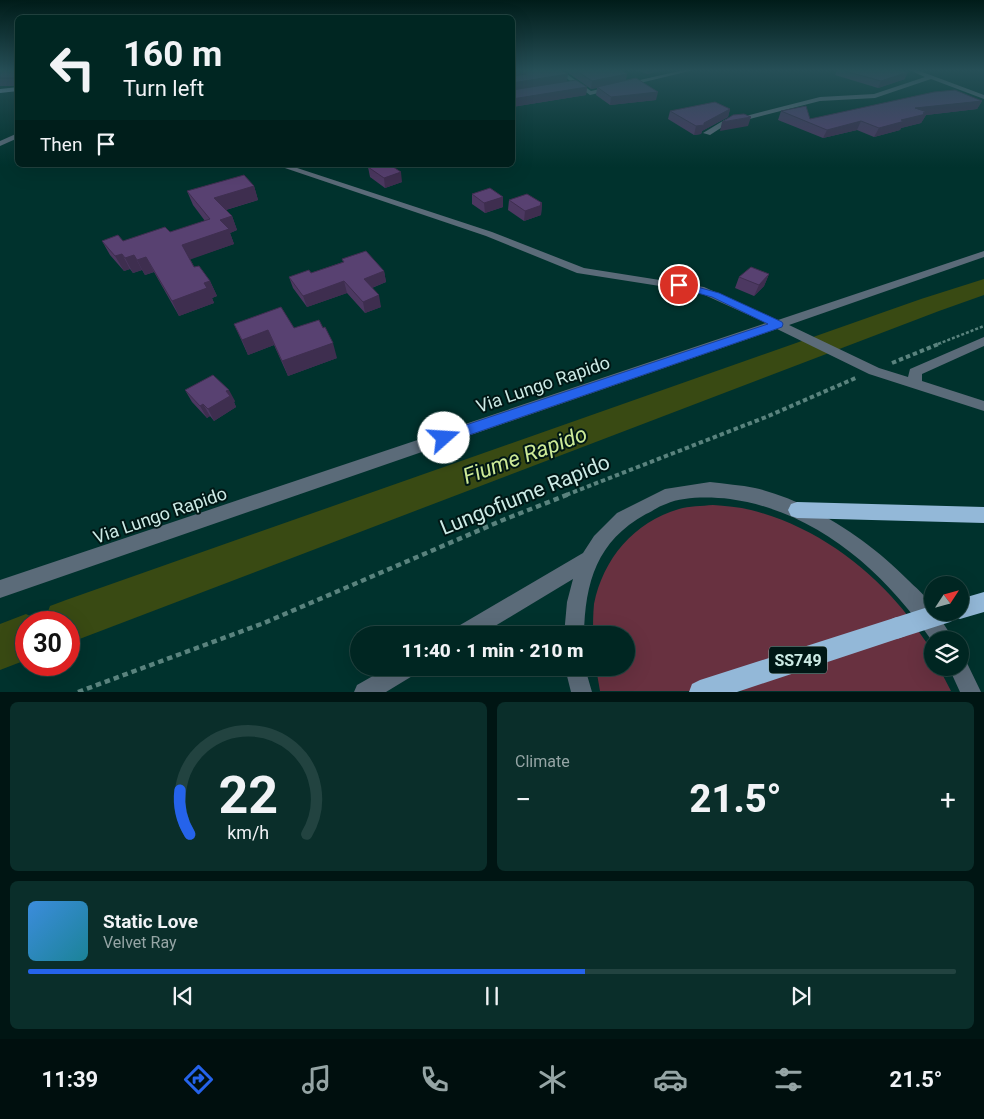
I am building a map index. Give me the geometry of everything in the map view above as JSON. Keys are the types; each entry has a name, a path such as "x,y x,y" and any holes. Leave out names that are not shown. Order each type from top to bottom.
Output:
{"highway":[{"path":"797,510 984,515"},
{"path":"969,606 984,602"},
{"name":"SS749","path":"700,692 924,619"}],"street":[{"path":"707,133 728,120 742,119 807,102"},
{"path":"865,102 871,105"},
{"path":"0,144 15,136"},
{"path":"286,167 489,234 581,270 600,275 700,289 778,324 874,371 984,406"},
{"name":"Via Lungo Rapido","path":"0,588 984,254"},
{"path":"915,384 915,372 984,341"},
{"path":"574,626 574,607 588,560 610,528 639,506 674,493 712,490 754,495 797,510 836,531 874,560 910,595 937,631"},
{"path":"477,626 588,560"},
{"path":"364,692 393,676"},
{"path":"577,676 582,692"},
{"path":"963,676 971,692"}],"path":[{"name":"Lungofiume Rapido","path":"78,692 264,622 503,520 766,417 984,326"}],"shaded area":[{"path":"713,505 732,507 772,516 813,534 850,558 867,572 898,604 924,638 924,676 943,676 951,691 600,691 597,676 635,676 635,626 593,626 594,604 605,572 623,544 648,523 663,515 691,507"}],"building":[{"path":"714,102 730,109 704,123 704,125 696,126 670,111"},
{"path":"887,102 970,102 915,108 927,112 923,113 926,114 901,120 905,121 879,128 861,121 827,130 781,111 806,106 810,119"},
{"path":"744,114 751,117 722,122 733,115"},
{"path":"368,167 393,167 401,172 384,178"},
{"path":"244,175 254,186 214,198 232,216 220,220 229,229 182,245 194,267 199,266 210,281 204,283 207,288 172,301 146,257 137,260 134,255 125,258 122,254 115,256 102,241 118,235 123,241 165,227 170,232 210,219 187,191"},
{"path":"490,188 503,197 484,203 472,194"},
{"path":"527,194 542,203 540,204 542,205 525,211 509,200"},
{"path":"366,251 384,271 364,279 379,295 363,302 344,281 303,296 289,277 309,270 311,273 344,262 342,259"},
{"path":"751,267 769,274 759,285 739,277"},
{"path":"281,307 294,328 319,320 333,343 282,361 268,330 242,340 234,324"},
{"path":"213,375 229,390 226,391 230,396 208,409 203,404 200,406 185,390"}],"waterway":[{"name":"Fiume Rapido","path":"80,617 930,305 984,287"},
{"name":"Fiume Rapido","path":"0,647 15,641"}],"route":[{"path":"444,438 778,324 700,289 679,285"}]}
